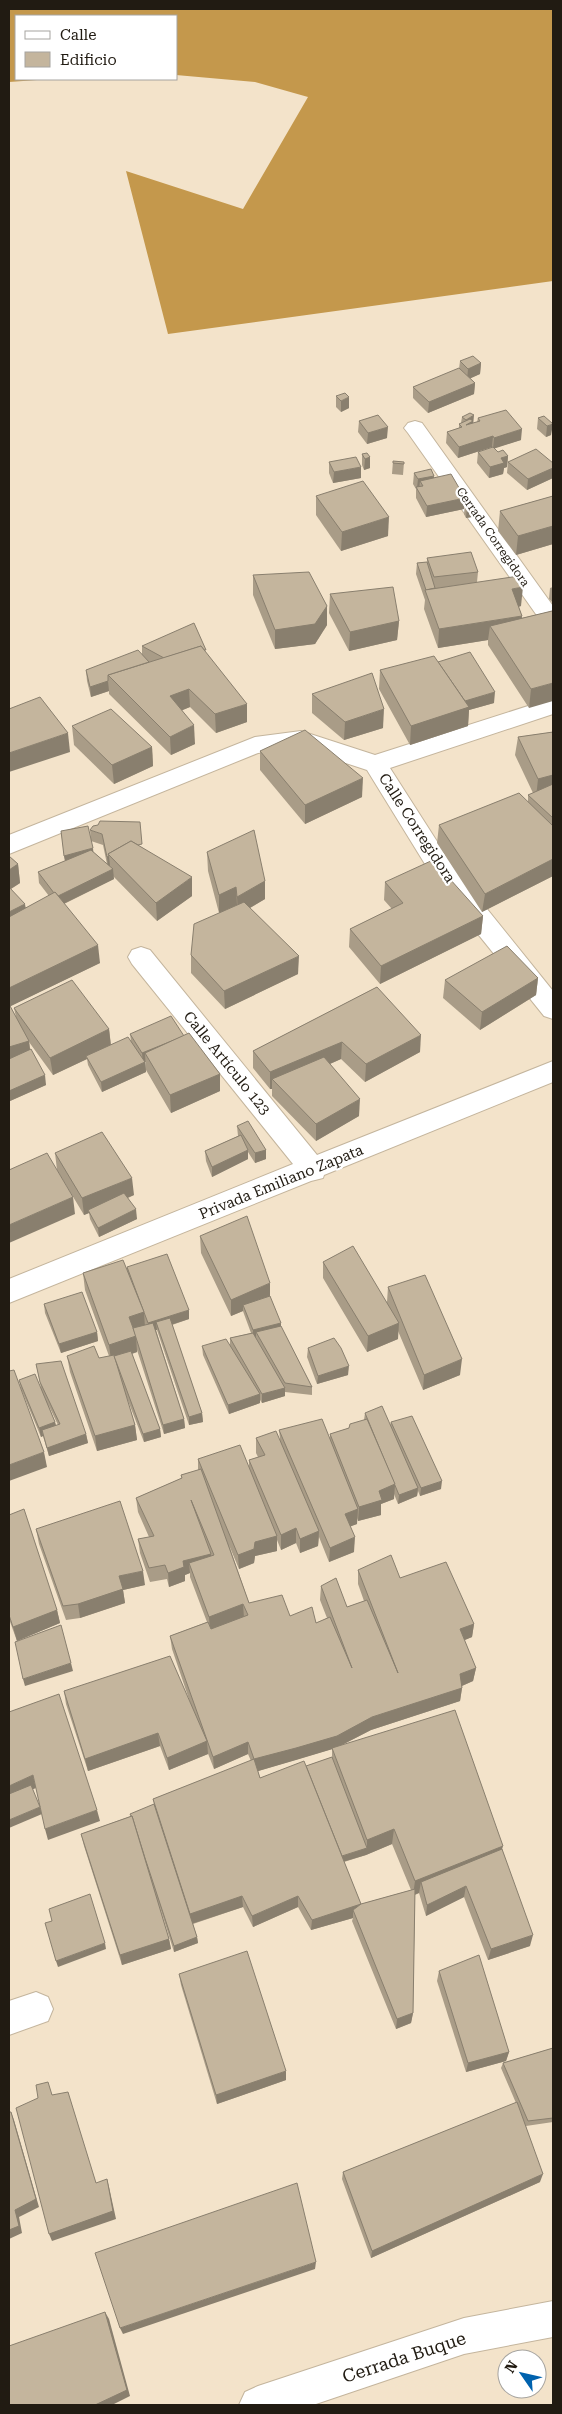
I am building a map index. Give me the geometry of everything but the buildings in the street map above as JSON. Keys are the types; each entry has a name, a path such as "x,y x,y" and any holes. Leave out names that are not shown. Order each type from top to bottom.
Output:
{"street":[{"name":"Cerrada Corregidora","path":"415,428 553,622"},
{"path":"375,764 553,706"},
{"name":"Calle Corregidora","path":"9,845 255,745 301,739 375,764 445,875 553,1009"},
{"name":"Calle Artículo 123","path":"141,957 313,1170"},
{"name":"Privada Emiliano Zapata","path":"9,1291 313,1170 553,1071"},
{"name":"Cerrada Buque","path":"258,2405 464,2336 553,2319"}],"shaded area":[{"path":"9,9 553,9 553,281 168,334 126,171 243,209 308,97 255,82 178,75 178,15 15,15 15,80 37,80 9,82"}]}
